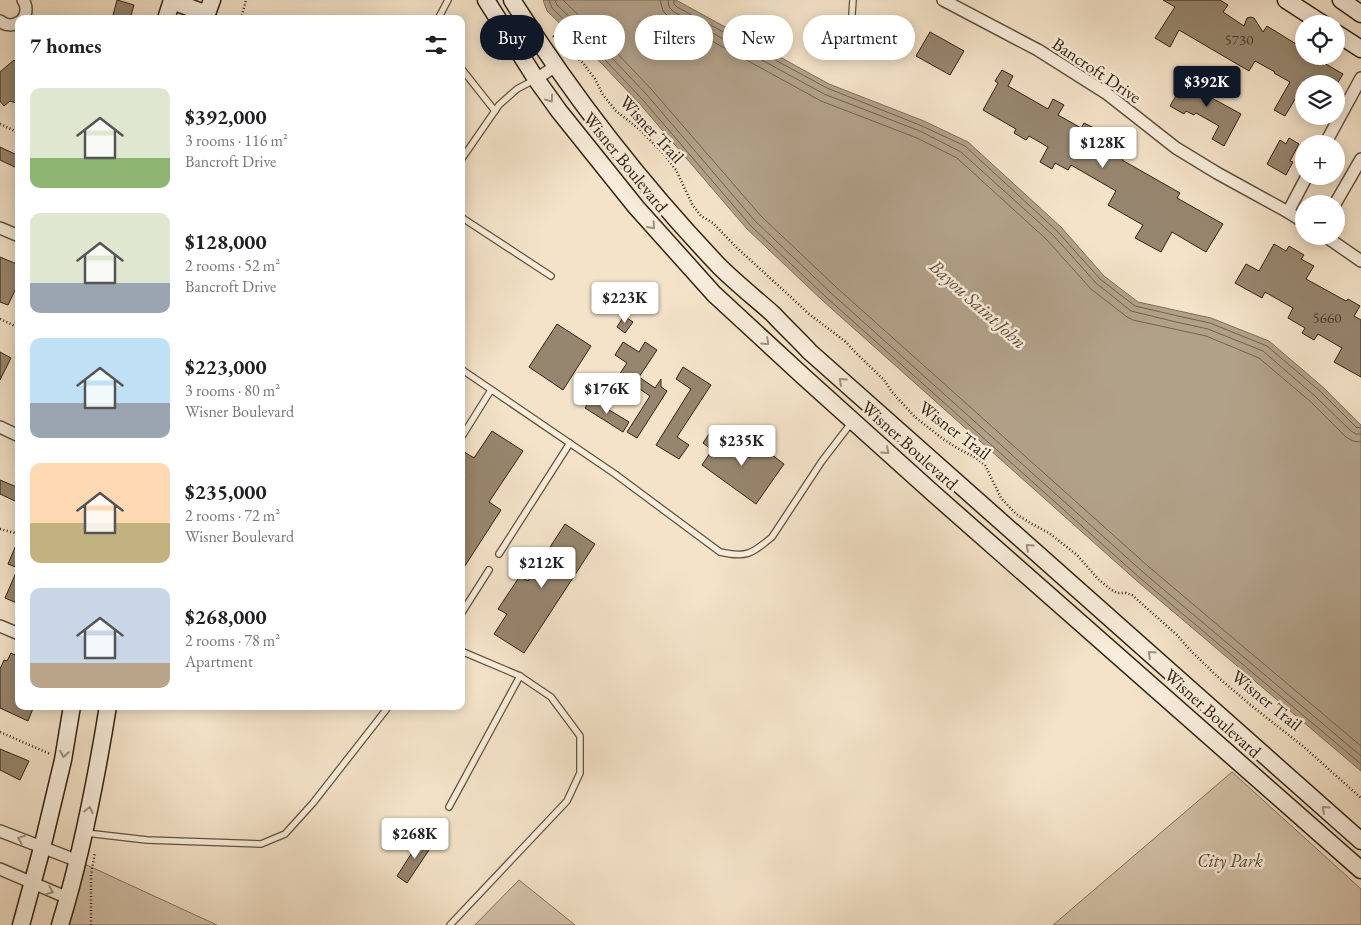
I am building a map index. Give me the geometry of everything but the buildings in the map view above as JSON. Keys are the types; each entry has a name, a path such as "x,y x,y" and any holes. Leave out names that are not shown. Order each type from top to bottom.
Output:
{"street":[{"path":"23,0 26,6 24,15"},
{"path":"167,15 172,0 208,11"},
{"name":"Wisner Boulevard","path":"486,0 536,79 559,111 636,207 714,294 934,494 1361,870"},
{"name":"Wisner Boulevard","path":"512,0 574,93 650,189 721,267 810,352 1361,841"},
{"name":"Bancroft Drive","path":"943,0 1038,50 1106,93 1176,148 1295,216"},
{"path":"1286,0 1309,15"},
{"path":"1340,0 1361,14"},
{"path":"0,21 7,25 15,24"},
{"path":"1345,39 1361,49"},
{"path":"536,79 556,66"},
{"path":"1330,135 1361,78"},
{"path":"1340,195 1361,159"},
{"path":"1288,212 1303,185"},
{"path":"0,228 15,234"},
{"path":"1338,245 1361,260"},
{"path":"0,428 15,434"},
{"path":"0,626 15,632"},
{"path":"21,925 63,760 71,710"},
{"path":"60,925 78,861 98,768 107,710"},
{"path":"0,831 78,861"},
{"path":"0,869 68,898"}],"lane":[{"path":"440,15 448,0"},
{"path":"852,14 853,0"},
{"path":"465,73 495,111"},
{"path":"465,154 507,97 536,79"},
{"path":"465,220 551,276"},
{"path":"465,372 615,474 720,552 738,556 748,554 772,537 822,461 853,421"},
{"path":"465,432 492,390"},
{"path":"499,554 570,443"},
{"path":"465,608 489,570"},
{"path":"450,925 567,801 580,773 580,736 551,697 520,676 465,653"},
{"path":"449,807 520,676"},
{"path":"84,833 147,840 261,844 285,834 313,803 386,710"}],"path":[{"path":"243,15 246,0"},
{"name":"Wisner Trail","path":"549,33 583,63 616,111 639,129 663,154 676,170 692,204 700,216 713,223 798,304 846,342 884,380 892,392 915,417 956,448 985,464 1001,498 1016,514 1049,533 1077,555 1110,589 1117,593 1132,595 1177,635 1220,679 1304,747 1361,798"},
{"path":"0,124 15,131"},
{"path":"0,320 15,326"},
{"path":"0,528 15,533"},
{"path":"0,732 63,760"}],"green space":[{"name":"City Park","path":"1232,772 1361,889 1361,925 1053,925"},
{"path":"78,861 217,925 60,925"},
{"path":"519,880 575,925 475,925"}],"water":[{"name":"Bayou Saint John","path":"543,0 676,0 703,15 635,15 635,60 713,60 713,20 723,26 723,60 785,60 829,84 924,121 968,142 1061,227 1104,276 1138,302 1211,318 1269,341 1324,388 1361,425 1361,771 1137,581 823,301 747,229 639,103 598,60 625,60 625,15 554,15 554,18 547,11"}]}
